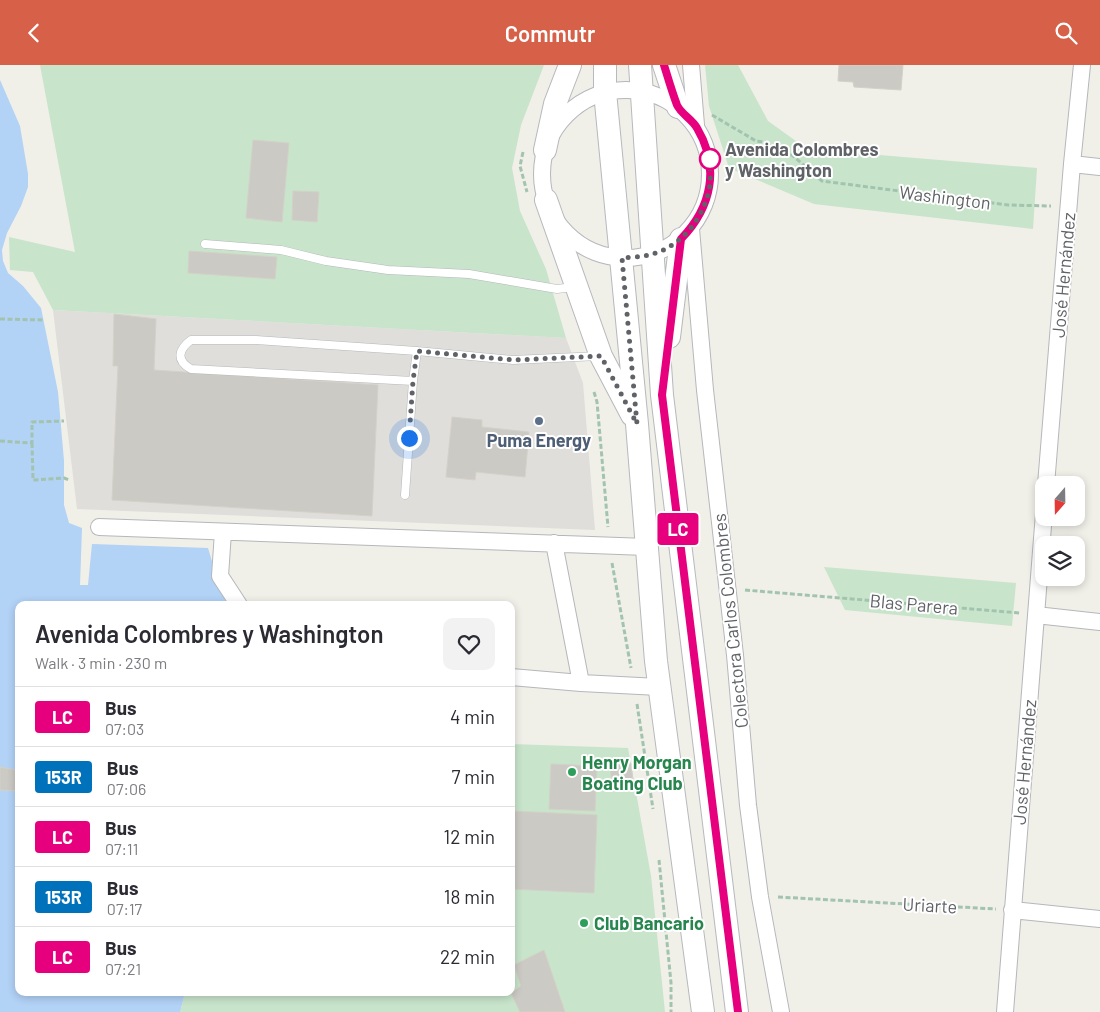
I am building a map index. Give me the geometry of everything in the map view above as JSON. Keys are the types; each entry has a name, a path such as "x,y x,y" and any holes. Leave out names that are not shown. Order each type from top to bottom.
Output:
{"main road":[{"path":"545,150 555,103 570,65"},
{"path":"604,65 659,687 703,1012"},
{"path":"640,65 662,395 737,1011"},
{"path":"664,65 678,107"},
{"path":"546,200 601,356 637,424"},
{"path":"662,395 686,234"}],"street":[{"path":"691,65 696,125"},
{"name":"José Hernández","path":"1047,476 1072,164 1082,65"},
{"path":"641,90 660,96 678,107 696,125 710,158 711,183 704,208 686,234 667,248 652,254 622,258 589,249 562,229 546,200 541,175 545,150 557,124 579,103 605,92 641,90"},
{"path":"1072,164 1100,167"},
{"name":"Colectora Carlos Colombres","path":"686,234 735,655 748,805 760,897 781,1012"},
{"name":"José Hernández","path":"1005,1012 1043,526"},
{"path":"99,527 647,547"},
{"path":"223,532 220,576 236,601"},
{"path":"554,543 582,683"},
{"path":"1036,615 1100,622"},
{"path":"515,677 659,687"},
{"path":"1012,910 1100,919"}],"lane":[{"path":"205,244 281,250 326,261 388,270 469,274 557,289 576,287"},
{"path":"413,381 191,369 184,365 181,353 183,346 191,340 256,340 514,360 601,356"},
{"path":"405,495 417,351"}],"path":[{"name":"Washington","path":"710,114 756,141 766,142 783,155 792,155 822,181 1008,205 1069,206"},
{"path":"0,319 43,319"},
{"path":"64,421 32,422 33,480 69,480"},
{"path":"0,441 32,443"},
{"name":"Blas Parera","path":"727,589 1036,615"},
{"name":"Uriarte","path":"760,897 1012,910"}],"shaded area":[{"path":"53,310 566,338 583,383 595,530 77,509"}],"green space":[{"path":"40,65 544,65 521,125 512,168 520,211 546,269 566,338 53,310 33,272 10,270 9,237 75,252"},
{"path":"705,65 738,65 768,121 807,149 1037,168 1033,229 814,204 729,168 709,106"},
{"path":"824,567 1016,583 1012,626 845,610"},
{"name":"Club Bancario","path":"515,744 628,748 651,876 665,1012 180,1012 184,996 515,996"}],"water":[{"path":"0,80 20,126 28,174 28,187 21,206 7,233 2,250 3,261 8,273 23,286 41,308 58,392 64,461 64,505 69,523 82,528 80,585 88,585 92,544 208,548 225,601 15,601 15,996 184,996 180,1012 0,1012"}],"building":[{"path":"839,65 903,65 901,90 854,87 853,82 838,81"},
{"path":"253,140 289,143 282,222 246,218"},
{"path":"293,191 319,192 317,222 292,220"},
{"path":"189,251 277,257 275,279 188,273"},
{"path":"114,314 156,319 154,370 378,385 372,516 112,500 118,366 113,366"},
{"path":"452,417 482,420 482,427 529,432 525,477 476,472 475,480 446,477"},
{"path":"631,763 633,781 612,784 610,766"},
{"path":"551,764 597,766 595,811 549,809"},
{"path":"0,767 15,770 15,791 0,790"},
{"path":"515,811 597,815 594,893 515,889"},
{"path":"544,950 565,1012 520,1012 512,996 515,996 515,990 521,986 515,964"}],"bus line":[{"name":"LC","path":"664,65 678,107 696,125 710,158 711,183 704,208 691,229 681,239 662,395 738,1012"}],"place":[{"name":"Avenida Colombres y Washington","path":"710,159"},
{"name":"Puma Energy","path":"539,421"},
{"name":"Henry Morgan Boating Club","path":"572,772"},
{"name":"Club Bancario","path":"584,923"}],"route":[{"path":"409,438 417,351 514,360 601,356 637,424 622,258 652,254 667,248 681,239 691,229 704,208 711,183 710,159"}]}
